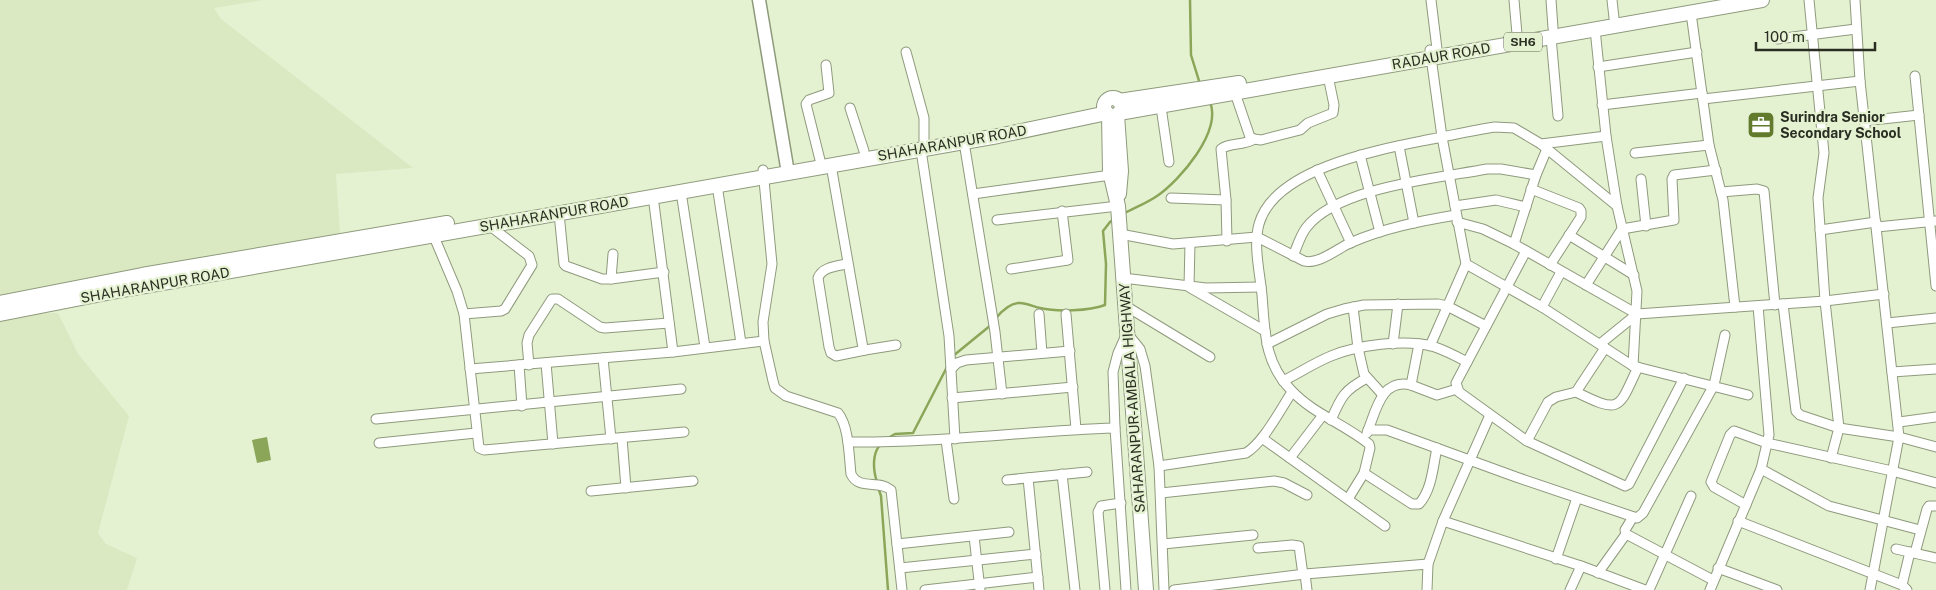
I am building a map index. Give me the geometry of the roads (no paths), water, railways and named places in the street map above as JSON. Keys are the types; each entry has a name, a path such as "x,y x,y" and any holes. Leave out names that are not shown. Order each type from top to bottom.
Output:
{"main road":[{"name":"RADAUR ROAD","path":"1113,110 1328,69 1552,32 1614,18 1716,0"},
{"name":"RADAUR ROAD","path":"1216,91 1235,93 1328,76 1517,34 1595,29 1762,0"},
{"name":"RADAUR ROAD","path":"1113,110 1160,107 1196,95"},
{"name":"SHAHARANPUR ROAD","path":"825,162 864,152 964,142 1113,110"},
{"name":"SHAHARANPUR ROAD","path":"0,314 432,231 1113,110"},
{"name":"SAHARANPUR-AMBALA HIGHWAY","path":"1113,110 1111,175 1118,206"},
{"name":"SAHARANPUR-AMBALA HIGHWAY","path":"1113,110 1121,171 1118,206 1119,230 1146,590"},
{"name":"SHAHARANPUR ROAD","path":"0,303 142,275 432,231 490,226 718,185 763,173"}],"street":[{"path":"759,0 787,169"},
{"path":"1430,346 1466,264 1442,137 1432,52 1431,0"},
{"path":"1514,0 1517,34"},
{"path":"1551,0 1558,116"},
{"path":"1612,0 1614,18"},
{"path":"1809,0 1824,160 1818,190 1820,230 1838,428 1831,458"},
{"path":"1855,0 1864,121 1900,437 1870,590"},
{"path":"1691,13 1709,145 1721,192 1736,307"},
{"path":"1527,441 1548,402 1556,397 1576,392 1603,405 1618,404 1626,394 1636,366 1637,291 1617,206 1602,106 1595,29"},
{"path":"1777,39 1856,29"},
{"path":"906,52 924,118 922,145 949,336 952,398 950,439 954,499"},
{"path":"1598,67 1697,52"},
{"path":"826,65 829,93 809,100 806,104 825,162 847,264 861,343 865,350"},
{"path":"1235,93 1250,137 1261,140 1300,130 1308,123 1333,113 1334,105 1328,76"},
{"path":"1915,76 1933,222 1936,286"},
{"path":"1602,106 1860,81"},
{"path":"1160,107 1169,162"},
{"path":"850,108 864,152"},
{"path":"1864,121 1919,115"},
{"path":"1348,499 1364,472 1370,448 1369,444 1292,392 1271,360 1266,344 1257,238 1262,216 1276,197 1286,188 1317,170 1360,155 1486,128 1505,127 1514,128 1544,146 1617,206"},
{"path":"1544,146 1606,136"},
{"path":"1228,241 1221,149 1222,147 1249,142 1254,139"},
{"path":"964,142 993,322 1002,394"},
{"path":"1635,153 1709,145"},
{"path":"1399,146 1414,223"},
{"path":"1514,244 1544,146"},
{"path":"1360,155 1380,232"},
{"path":"1294,256 1306,227 1316,218 1335,206 1369,192 1493,169 1536,174"},
{"path":"1317,170 1352,242"},
{"path":"1586,285 1622,229 1674,220 1672,179 1674,175 1716,170"},
{"path":"763,173 772,264 763,322 764,341 775,388 779,393 786,396 838,413 843,422 848,442 851,474 854,479 871,485 881,484 890,490 898,544 902,590"},
{"path":"972,194 1111,175"},
{"path":"1640,179 1646,226"},
{"path":"718,185 742,343"},
{"path":"1531,189 1579,208 1581,211 1581,217 1550,265"},
{"path":"1721,192 1757,189 1764,191 1796,411 1805,417 1838,428 1900,437 1936,447"},
{"path":"681,192 705,348"},
{"path":"653,196 673,352"},
{"path":"1171,198 1226,200"},
{"path":"1119,230 1166,243 1257,238 1304,261 1312,262 1352,242 1380,232 1456,214 1496,200 1526,207"},
{"path":"997,220 1118,206"},
{"path":"1011,269 1068,260 1062,211"},
{"path":"560,213 564,264 566,266 602,278 611,279 664,272"},
{"path":"1456,214 1514,244 1637,314 1825,301 1884,294"},
{"path":"1820,230 1876,224 1933,222"},
{"path":"464,314 501,311 505,309 532,266 529,256 490,226"},
{"path":"432,231 458,291 464,314 476,433 481,450 684,432"},
{"path":"1569,235 1634,275"},
{"path":"1189,287 1190,243"},
{"path":"1526,251 1456,383 1457,389 1490,416 1527,441 1622,486 1627,486 1684,378"},
{"path":"611,279 613,254"},
{"path":"847,264 825,270 819,274 818,278 831,353 836,356 896,345"},
{"path":"1466,264 1542,307 1636,366 1748,395"},
{"path":"1542,307 1561,272"},
{"path":"1123,278 1189,287 1232,289 1261,287"},
{"path":"1189,287 1265,331"},
{"path":"529,364 528,339 552,299 558,299 600,327 669,324"},
{"path":"1393,344 1398,304"},
{"path":"1266,344 1327,314 1364,305 1429,304 1447,306 1486,326"},
{"path":"1124,305 1210,357"},
{"path":"1710,590 1761,470 1767,443 1769,426 1758,306"},
{"path":"1353,307 1358,348 1367,378 1383,395"},
{"path":"1039,314 1042,353"},
{"path":"1066,314 1076,429"},
{"path":"1576,392 1602,346 1637,314"},
{"path":"1887,323 1936,318"},
{"path":"1126,590 1113,372 1118,353 1127,333 1140,349 1143,357 1159,466 1164,590"},
{"path":"1368,430 1387,430 1633,517 1641,516 1714,385 1725,335"},
{"path":"470,369 673,352 764,341"},
{"path":"1283,381 1330,357 1358,348 1393,344 1430,346 1467,362"},
{"path":"1411,384 1419,344"},
{"path":"951,364 998,356 1070,352"},
{"path":"603,358 611,439"},
{"path":"546,363 553,444"},
{"path":"519,365 522,406"},
{"path":"1892,372 1936,368"},
{"path":"1290,458 1327,417 1344,393 1351,386 1367,378"},
{"path":"1364,440 1383,395 1389,386 1411,384 1437,395 1457,389"},
{"path":"952,398 1073,388"},
{"path":"376,420 681,389"},
{"path":"1159,466 1246,453 1252,450 1292,392"},
{"path":"1427,590 1428,564 1442,522 1490,416"},
{"path":"1899,422 1936,417"},
{"path":"848,442 888,443 1076,429 1115,428"},
{"path":"1746,505 1711,485 1711,479 1732,432 1738,431 1767,443 1892,471 1936,483"},
{"path":"379,443 476,433"},
{"path":"622,438 626,488"},
{"path":"1262,438 1386,526"},
{"path":"1364,472 1412,504 1419,504 1426,495 1429,486 1437,448"},
{"path":"1761,470 1830,506 1920,530"},
{"path":"1007,480 1087,472"},
{"path":"1062,474 1075,590"},
{"path":"1028,478 1040,590"},
{"path":"591,491 693,481"},
{"path":"1160,493 1274,481 1284,483 1307,495"},
{"path":"1649,590 1691,496"},
{"path":"1556,559 1577,498"},
{"path":"1105,590 1098,512 1102,506 1121,503"},
{"path":"1738,521 1904,588 1912,553 1927,509 1929,506 1936,506"},
{"path":"1598,572 1626,534 1625,530 1633,517"},
{"path":"1442,522 1581,566 1645,590"},
{"path":"898,544 1009,532"},
{"path":"1626,534 1713,580"},
{"path":"1163,544 1253,535"},
{"path":"974,536 980,587"},
{"path":"1258,548 1299,546 1307,590"},
{"path":"1896,549 1936,558"},
{"path":"900,568 1036,554"},
{"path":"1174,590 1245,586 1304,574 1428,564"},
{"path":"1570,590 1581,566"},
{"path":"1718,568 1777,590"},
{"path":"925,590 980,587 1038,578"}],"waterway":[{"path":"1190,0 1191,55 1200,84"},
{"path":"1123,214 1157,196 1177,179 1187,167 1205,141 1210,127 1212,114 1210,102"},
{"path":"996,318 1008,307 1018,303 1047,309 1064,310 1082,310 1105,305 1106,264 1103,231 1114,219"},
{"path":"953,356 991,325"},
{"path":"888,438 895,434 913,433 948,365"},
{"path":"877,482 874,462 880,445"},
{"path":"878,487 881,496 888,590"}],"place":[{"name":"Surindra Senior Secondary School","path":"1761,125"}]}
